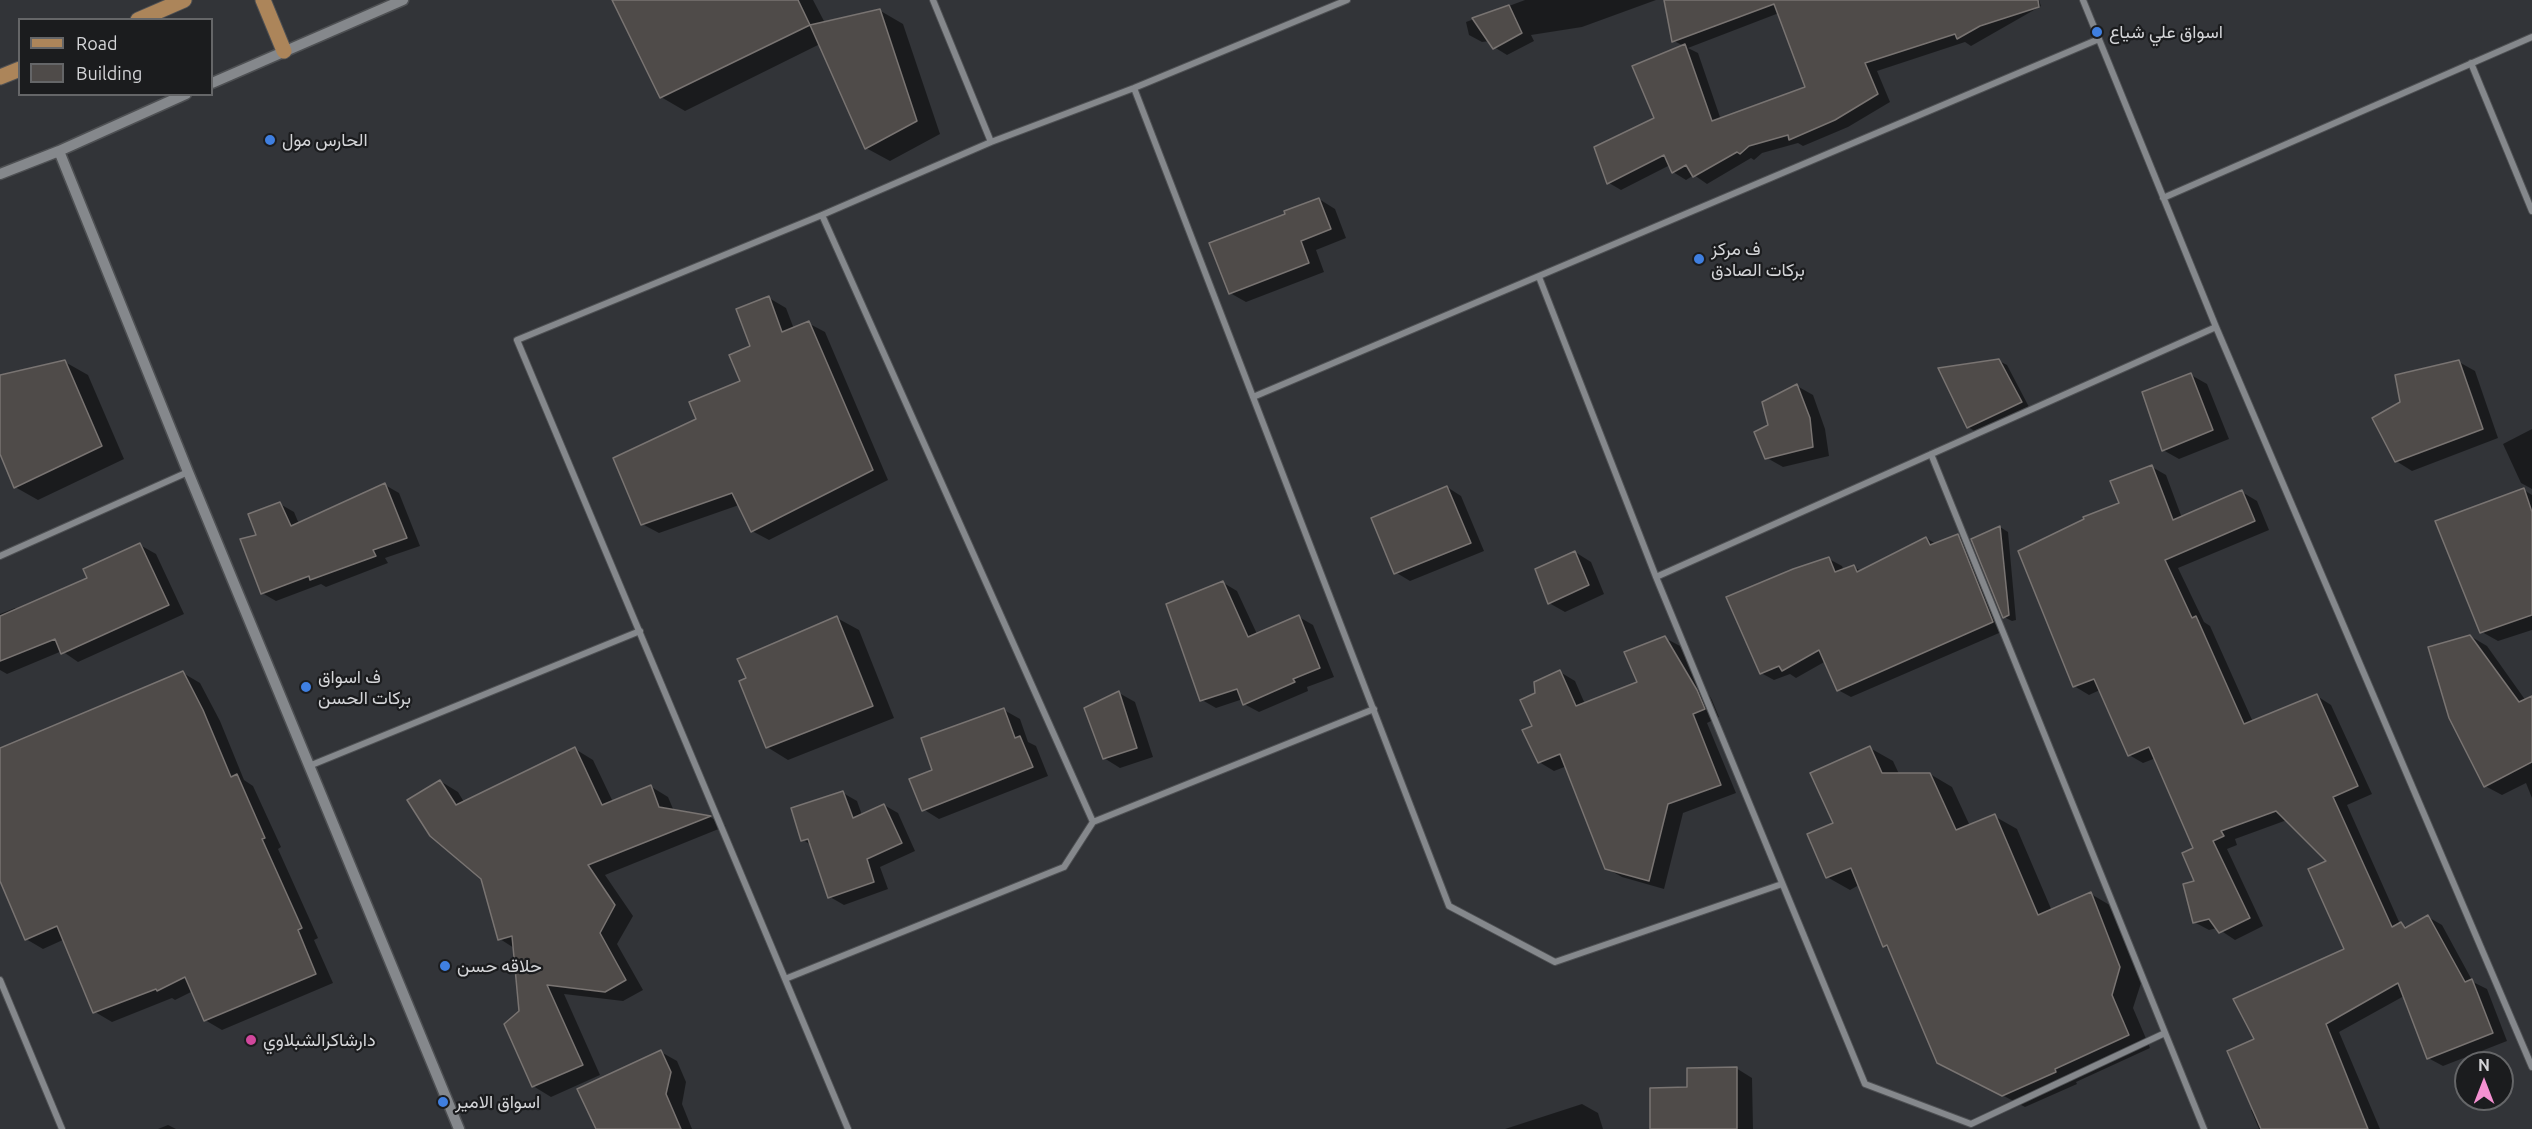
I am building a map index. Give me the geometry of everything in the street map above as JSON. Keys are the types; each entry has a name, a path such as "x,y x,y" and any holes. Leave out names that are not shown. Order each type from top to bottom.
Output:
{"main road":[{"path":"143,18 184,0"},
{"path":"263,0 284,51"},
{"path":"0,77 18,70"}],"street":[{"path":"213,83 403,0"},
{"path":"933,0 991,142"},
{"path":"848,1129 518,340 822,215 991,142 1134,88 1347,0"},
{"path":"2083,0 2216,327 2532,1067"},
{"path":"2163,198 2532,37"},
{"path":"1253,397 2099,39"},
{"path":"2471,63 2532,211"},
{"path":"1134,88 1449,906 1555,963 1782,884"},
{"path":"0,174 59,152 182,96"},
{"path":"59,152 188,472 459,1129"},
{"path":"822,215 1093,822"},
{"path":"1539,277 1656,577 1864,1084 1971,1124 2165,1033"},
{"path":"1656,577 2216,327"},
{"path":"1931,454 2204,1129"},
{"path":"0,556 188,472"},
{"path":"309,766 640,631"},
{"path":"785,979 1064,867 1093,822 1374,709"},
{"path":"0,980 62,1129"}],"building":[{"path":"612,0 798,0 810,25 660,98"},
{"path":"1664,0 2038,0 2039,7 1980,26 1957,39 1955,34 1865,63 1878,94 1835,120 1789,140 1788,135 1749,146 1740,154 1737,152 1693,177 1686,165 1672,173 1664,155 1607,184 1594,147 1654,118 1632,66 1685,44 1712,121 1805,87 1774,4 1672,42"},
{"path":"1509,5 1522,33 1493,49 1472,18"},
{"path":"880,9 917,121 865,149 810,25"},
{"path":"1319,198 1331,229 1301,241 1309,263 1229,294 1209,243 1285,214 1284,211"},
{"path":"769,296 782,332 809,321 873,470 751,532 732,493 641,525 613,458 696,419 689,402 740,381 729,355 750,346 736,309"},
{"path":"1999,359 2022,402 1967,428 1938,368"},
{"path":"65,360 102,446 14,488 0,454 0,375"},
{"path":"2459,360 2483,429 2395,462 2372,418 2400,402 2395,375"},
{"path":"2191,373 2213,430 2162,451 2142,392"},
{"path":"1797,384 1810,418 1813,447 1765,459 1754,432 1768,425 1762,402"},
{"path":"2152,465 2173,520 2242,490 2255,521 2165,560 2192,618 2196,616 2244,724 2317,694 2358,786 2333,797 2392,927 2401,922 2405,928 2428,915 2465,982 2472,979 2493,1033 2427,1059 2398,983 2326,1024 2368,1129 2261,1129 2227,1051 2254,1039 2233,999 2344,949 2308,869 2326,861 2276,811 2221,831 2224,836 2213,841 2250,918 2219,933 2209,919 2193,923 2183,884 2194,881 2182,853 2193,848 2149,747 2128,756 2094,679 2073,687 2018,551 2084,519 2083,517 2119,503 2110,481"},
{"path":"385,483 407,538 373,550 376,556 310,580 309,576 261,594 240,539 256,535 248,514 280,502 291,526"},
{"path":"1447,486 1471,543 1394,574 1371,518"},
{"path":"2524,488 2532,512 2532,615 2480,633 2435,521"},
{"path":"2000,526 2009,615 2003,618 1971,539"},
{"path":"1958,534 1993,622 1837,691 1819,650 1782,671 1779,666 1760,674 1726,597 1793,569 1829,557 1835,572 1854,565 1857,572 1926,537 1930,545"},
{"path":"140,543 169,605 61,654 55,639 0,661 0,616 87,578 83,569"},
{"path":"1575,551 1589,585 1548,604 1535,569"},
{"path":"1223,581 1248,637 1299,615 1320,668 1243,705 1237,689 1200,701 1166,604"},
{"path":"837,616 873,706 766,748 739,681 746,678 737,659"},
{"path":"2470,635 2519,702 2532,696 2532,762 2484,787 2449,718 2428,647"},
{"path":"1665,636 1697,690 1705,709 1693,714 1721,785 1668,804 1649,881 1605,869 1560,754 1538,763 1522,730 1532,726 1520,700 1535,693 1534,682 1560,670 1576,706 1637,682 1624,652"},
{"path":"183,671 203,710 231,777 237,774 265,838 262,839 302,928 298,930 316,974 204,1021 185,977 157,991 156,989 93,1013 57,926 25,940 0,881 0,748"},
{"path":"1119,691 1137,748 1103,759 1084,708"},
{"path":"1004,708 1015,738 1020,736 1033,767 922,811 909,779 932,770 921,738"},
{"path":"1870,746 1882,773 1930,773 1956,830 1995,814 2038,915 2091,892 2120,967 2112,995 2129,1035 2002,1096 1937,1063 1887,945 1883,947 1851,868 1826,878 1807,834 1833,823 1810,773"},
{"path":"575,747 602,805 651,785 659,807 711,816 588,865 615,905 600,933 626,980 605,992 547,985 583,1065 532,1087 504,1024 519,1011 512,936 498,940 481,879 430,836 407,800 440,780 456,805"},
{"path":"843,791 853,818 884,804 902,843 867,859 874,882 828,898 808,839 801,841 791,808"},
{"path":"661,1050 671,1072 666,1094 681,1129 596,1129 577,1089"},
{"path":"1737,1067 1737,1129 1650,1129 1650,1088 1687,1087 1687,1068"}],"place":[{"name":"اسواق علي شياع","path":"2097,32"},
{"name":"الحارس مول","path":"270,140"},
{"name":"ف مركز بركات الصادق","path":"1699,259"},
{"name":"ف اسواق بركات الحسن","path":"306,687"},
{"name":"حلاقه حسن","path":"445,966"},
{"name":"دارشاكرالشبلاوي","path":"251,1040"},
{"name":"اسواق الامير","path":"443,1102"}]}
